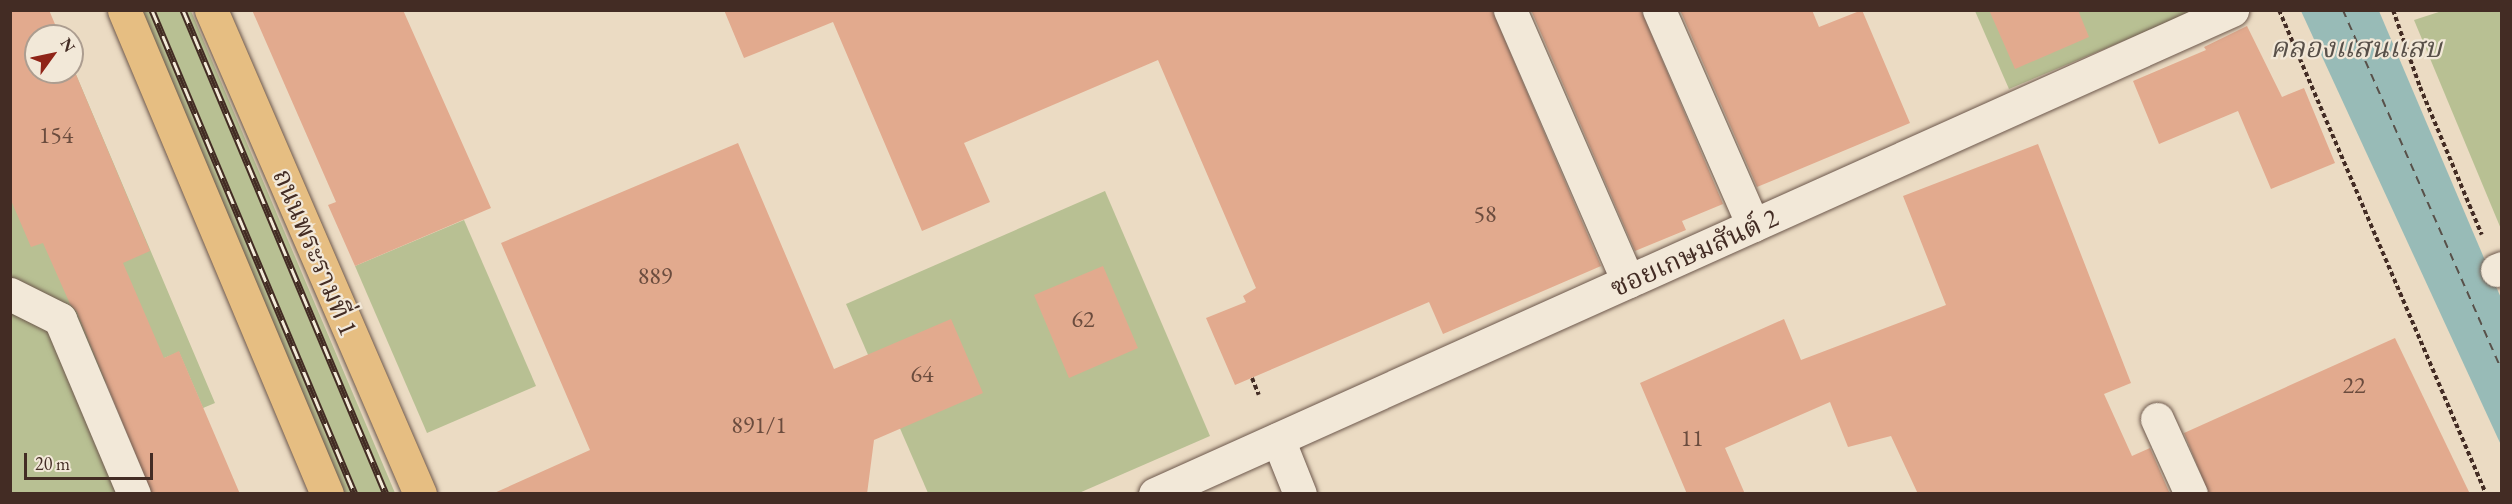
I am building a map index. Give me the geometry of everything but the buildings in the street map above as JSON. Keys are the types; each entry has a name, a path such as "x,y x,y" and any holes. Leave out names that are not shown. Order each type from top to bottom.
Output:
{"main road":[{"path":"124,10 327,494"},
{"name":"ถนนพระรามที่ 1","path":"212,10 420,494"}],"street":[{"path":"1510,10 1628,282"},
{"path":"1659,10 1753,225"},
{"name":"ซอยเกษมสันต์ 2","path":"1155,494 2232,10"},
{"path":"10,294 60,320 134,494"},
{"path":"2157,419 2191,494"},
{"path":"1278,439 1300,494"}],"path":[{"path":"2279,10 2486,494"},
{"path":"2393,10 2420,87 2499,269"},
{"path":"1252,378 1259,395"}],"green space":[{"path":"2445,10 2501,11 2501,229 2414,20"},
{"path":"10,11 24,24 24,84 80,84 215,403 203,408 179,352 101,384 147,493 11,493"},
{"path":"138,11 191,11 395,493 343,493"},
{"path":"1975,11 2195,11 2009,89"},
{"path":"1105,191 1210,436 1079,493 928,493 846,304"},
{"path":"464,220 536,386 427,433 355,266"}],"water":[{"name":"คลองแสนแสบ","path":"2301,11 2379,11 2501,298 2501,445"}],"ferry route":[{"path":"2343,10 2502,370"}],"railway":[{"path":"152,10 355,494"},
{"path":"183,10 386,494"}]}
